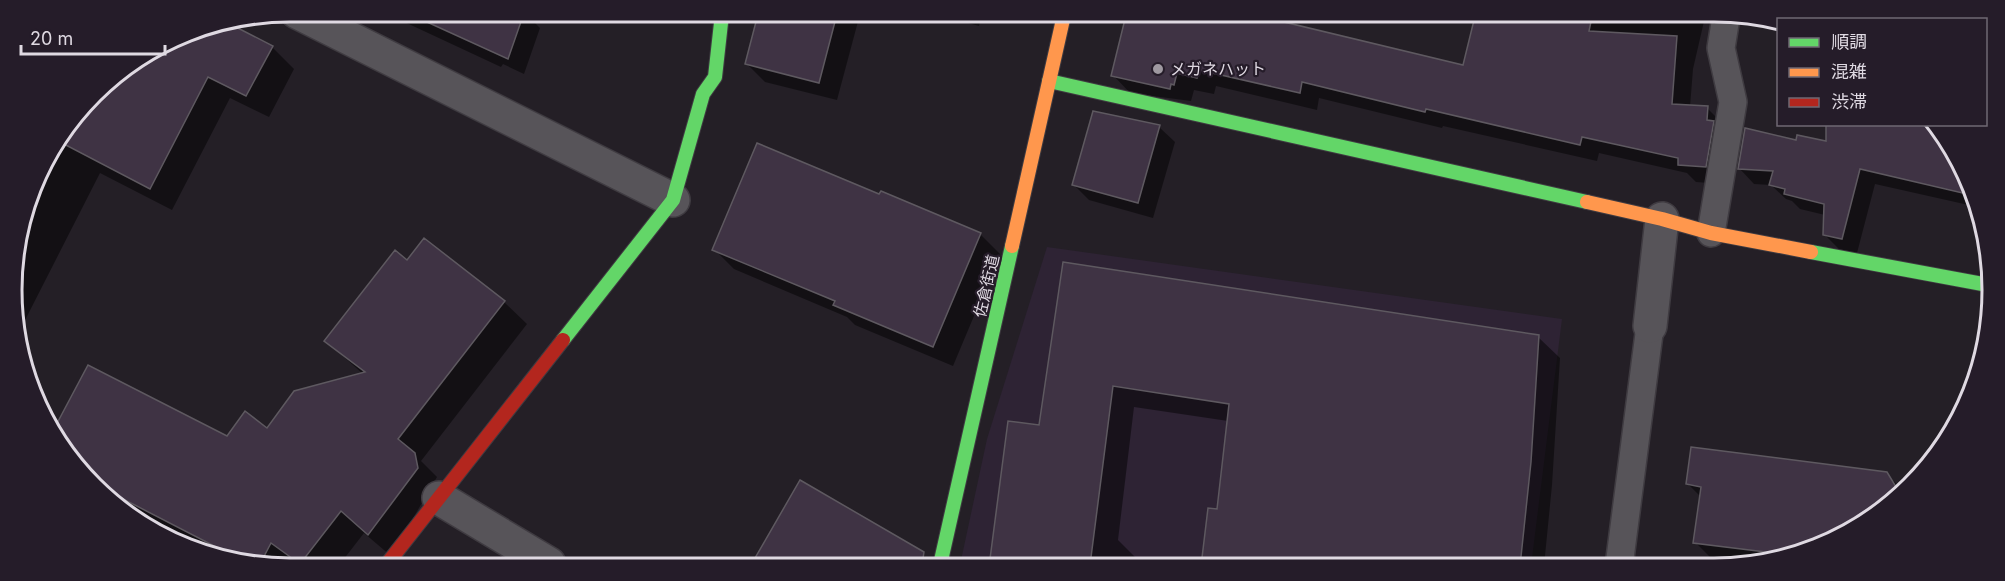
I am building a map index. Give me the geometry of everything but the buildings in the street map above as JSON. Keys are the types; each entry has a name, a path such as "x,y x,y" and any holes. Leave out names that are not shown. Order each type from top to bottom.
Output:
{"main road":[{"path":"392,558 673,200 704,94 715,77 722,22"},
{"name":"佐倉街道","path":"942,558 1062,22"},
{"path":"1049,81 1662,219 1711,233 1982,284"}],"street":[{"path":"317,22 673,200"},
{"path":"1650,326 1662,219"},
{"path":"439,498 539,558"}],"lane":[{"path":"1711,233 1733,102 1721,48 1725,23"},
{"path":"1620,558 1650,326"}],"shaded area":[{"path":"1047,247 1562,319 1532,558 962,558 987,439"}],"traffic: fast":[{"path":"563,340 673,200 703,94 715,77 721,22"},
{"path":"1049,81 1587,202"},
{"path":"942,558 1012,246"},
{"path":"1811,252 1982,284"}],"traffic: slow":[{"path":"1012,246 1062,22"},
{"path":"1587,202 1711,233 1811,252"}],"traffic: jam":[{"path":"392,558 563,340"}],"place":[{"name":"メガネハット","path":"1158,69"}]}
